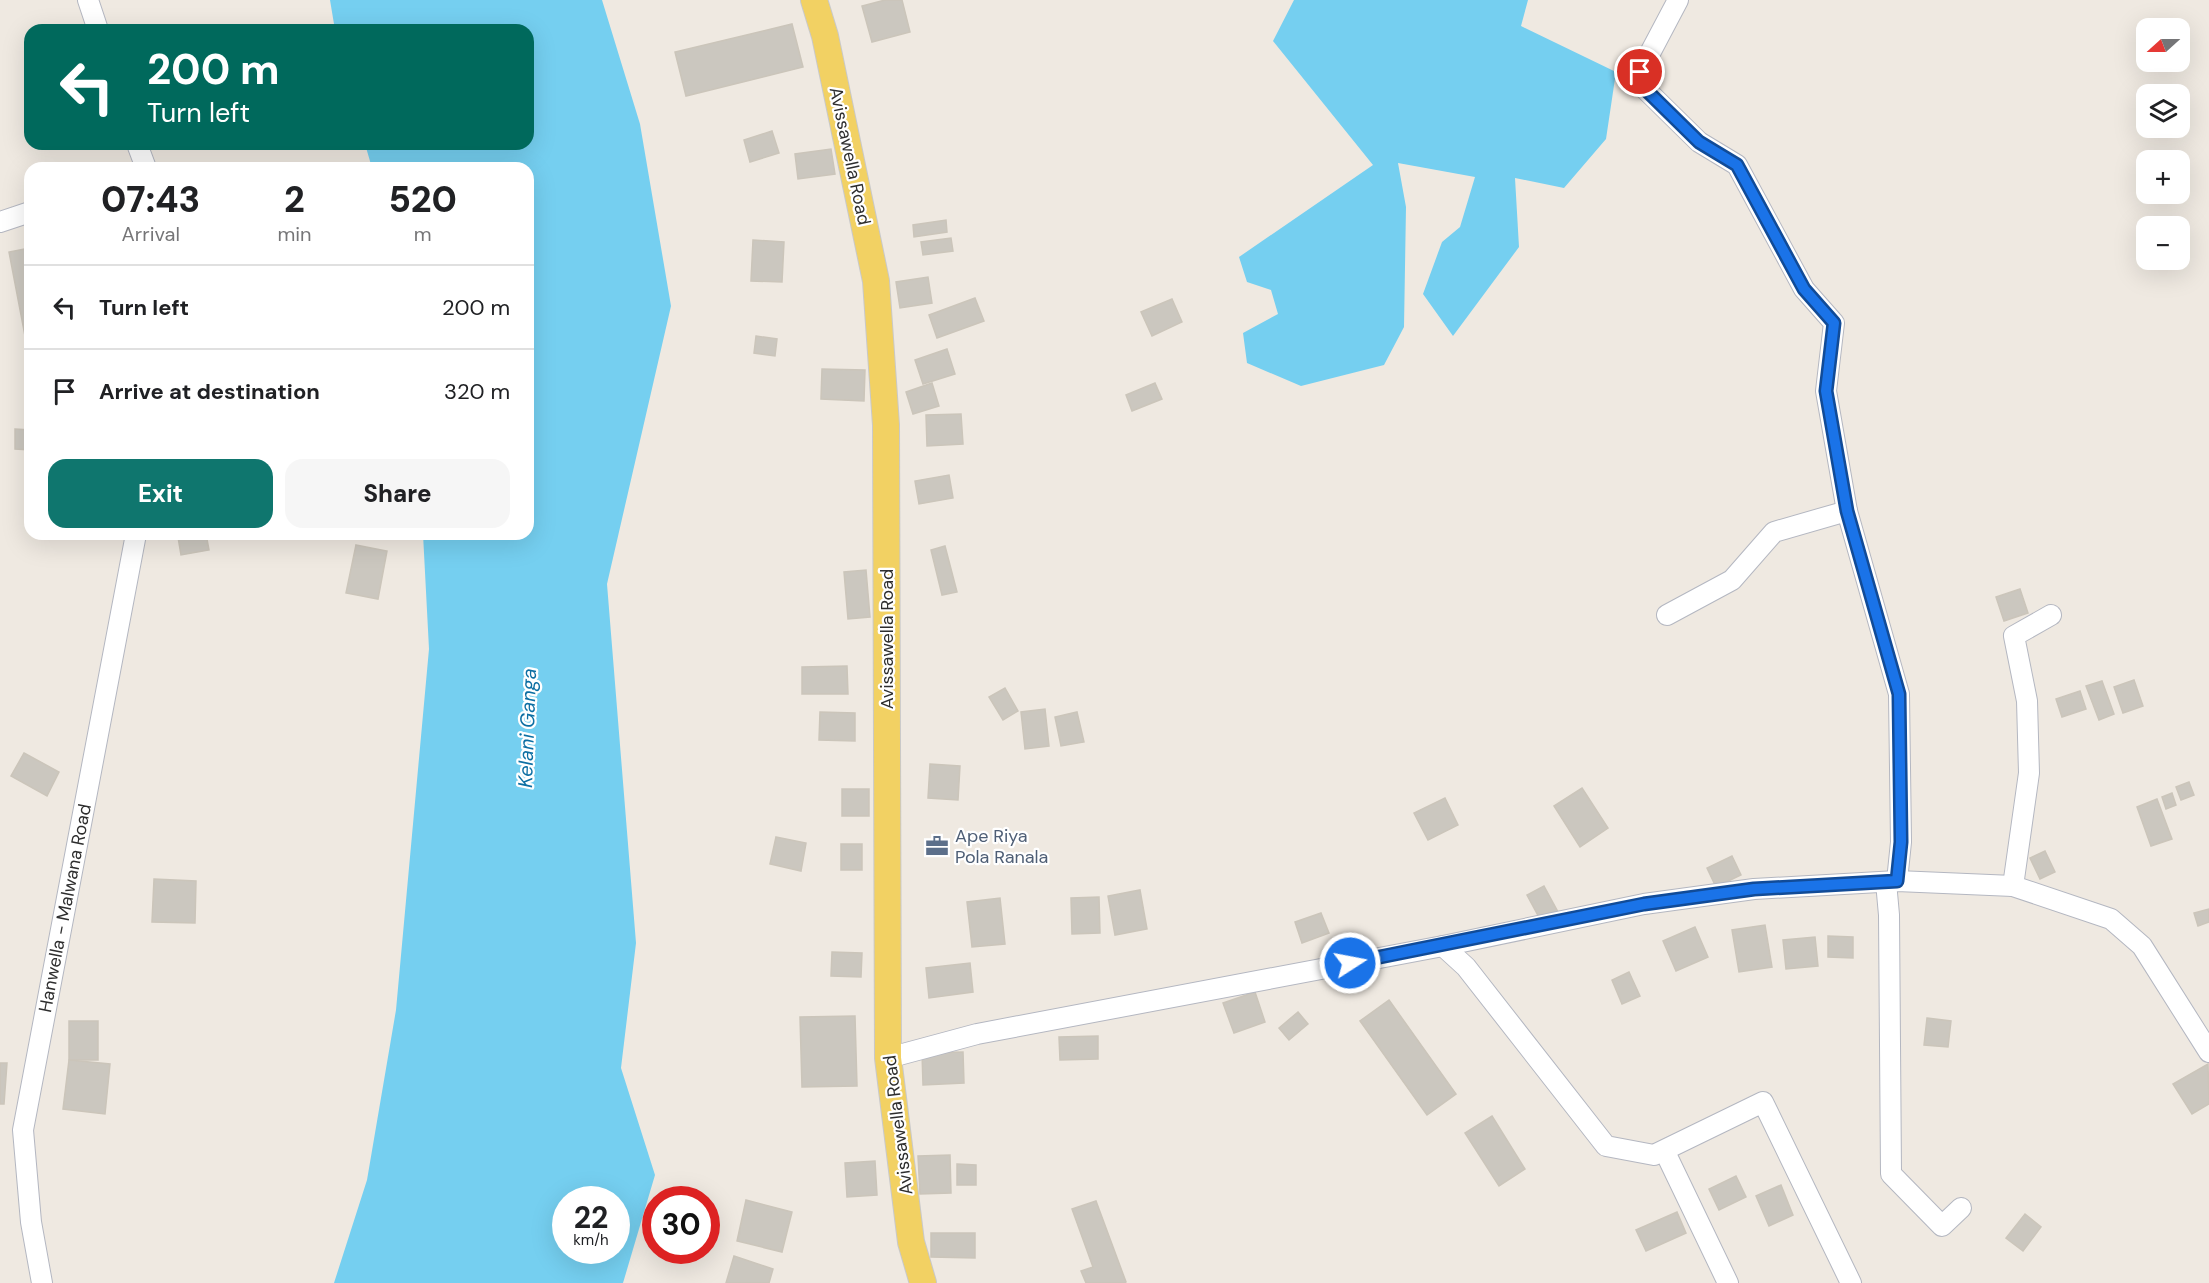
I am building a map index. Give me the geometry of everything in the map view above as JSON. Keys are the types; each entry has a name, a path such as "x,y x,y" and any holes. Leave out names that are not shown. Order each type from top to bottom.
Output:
{"main road":[{"name":"Avissawella Road","path":"814,0 825,36 876,281 886,425 888,1058 911,1242 923,1283"}],"street":[{"path":"88,0 96,24"},
{"path":"1678,0 1640,72 1640,84 1699,142 1737,165 1804,289 1834,323 1826,391 1847,511 1899,694 1901,842 1891,882 1889,915 1891,1174 1942,1226 1961,1208"},
{"path":"0,222 24,214"},
{"path":"1667,615 1732,580 1774,532 1847,511"},
{"name":"Hanwella - Malwana Road","path":"42,1283 32,1222 22,1130 135,540"},
{"path":"2013,886 2029,773 2027,701 2014,636 2051,615"},
{"path":"888,1058 977,1034 1443,946 1644,904 1754,889 1891,882 2013,886 2110,919 2142,946 2209,1052"},
{"path":"1443,946 1466,967 1606,1146 1654,1155 1665,1152 1762,1102 1851,1283"},
{"path":"1665,1152 1728,1283"}],"water":[{"name":"Kelani Ganga","path":"330,0 602,0 640,124 671,306 607,584 636,943 621,1068 655,1175 652,1186 642,1186 642,1219 630,1259 630,1186 552,1186 552,1264 629,1264 623,1283 334,1283 367,1180 396,1010 429,649 423,540 534,540 534,162 370,162 367,150 534,150 534,24 334,24"},
{"path":"1294,0 1528,0 1521,26 1616,72 1606,139 1564,188 1515,178 1519,247 1453,336 1423,294 1442,242 1460,227 1475,177 1398,163 1406,207 1404,327 1384,365 1301,386 1247,363 1243,333 1278,314 1271,290 1247,282 1239,257 1373,165 1273,41"}],"building":[{"path":"885,0 902,0 910,32 872,42 862,6"},
{"path":"792,24 803,67 686,96 675,52"},
{"path":"772,131 779,153 750,162 744,140"},
{"path":"831,149 835,174 798,179 795,154"},
{"path":"946,220 947,232 914,237 913,225"},
{"path":"951,238 953,251 923,255 921,242"},
{"path":"753,240 784,242 782,282 751,281"},
{"path":"24,249 24,331 9,252"},
{"path":"928,277 932,303 900,308 896,282"},
{"path":"975,298 984,321 937,338 929,315"},
{"path":"1172,299 1182,322 1152,336 1141,312"},
{"path":"756,336 777,339 775,356 754,353"},
{"path":"947,349 955,374 923,384 915,360"},
{"path":"822,369 865,370 864,401 821,399"},
{"path":"932,383 939,406 913,414 906,392"},
{"path":"1155,383 1162,399 1132,411 1126,395"},
{"path":"961,414 963,444 927,446 926,415"},
{"path":"15,429 24,430 24,450 15,449"},
{"path":"949,475 953,498 919,504 915,481"},
{"path":"178,540 207,540 209,550 181,555"},
{"path":"356,545 387,551 378,599 346,593"},
{"path":"945,546 957,592 942,595 931,550"},
{"path":"866,570 870,617 848,619 844,572"},
{"path":"2020,589 2028,613 2004,621 1996,597"},
{"path":"847,666 848,694 802,694 802,667"},
{"path":"2134,680 2143,706 2123,713 2114,687"},
{"path":"2102,681 2114,714 2099,720 2086,686"},
{"path":"1005,688 1018,711 1003,720 989,697"},
{"path":"2080,691 2086,709 2062,717 2056,699"},
{"path":"1045,709 1049,746 1025,749 1021,712"},
{"path":"820,712 855,713 855,741 819,740"},
{"path":"1077,712 1084,742 1061,746 1055,717"},
{"path":"24,753 59,772 47,796 11,776"},
{"path":"930,764 960,766 958,800 928,798"},
{"path":"2189,782 2194,795 2181,800 2176,787"},
{"path":"1582,788 1608,828 1580,847 1554,806"},
{"path":"842,789 869,789 869,816 842,816"},
{"path":"2172,793 2176,805 2166,809 2162,797"},
{"path":"1445,798 1458,825 1428,840 1414,813"},
{"path":"2157,799 2172,839 2151,846 2137,807"},
{"path":"776,837 806,843 801,871 770,864"},
{"path":"841,844 862,844 862,870 841,870"},
{"path":"2045,851 2055,872 2040,879 2030,858"},
{"path":"1732,856 1741,875 1716,887 1707,868"},
{"path":"154,879 196,881 195,923 152,922"},
{"path":"1544,886 1558,912 1541,921 1527,895"},
{"path":"1140,890 1147,929 1115,935 1108,896"},
{"path":"1099,897 1100,933 1072,934 1071,898"},
{"path":"1000,898 1005,944 972,947 967,902"},
{"path":"2209,909 2209,922 2198,926 2194,913"},
{"path":"1321,913 1329,933 1302,943 1295,922"},
{"path":"1765,925 1772,967 1739,972 1732,930"},
{"path":"1695,927 1708,957 1676,971 1663,941"},
{"path":"1828,936 1853,937 1853,958 1828,957"},
{"path":"1815,937 1818,966 1786,969 1783,940"},
{"path":"832,952 862,953 861,977 831,976"},
{"path":"970,963 973,992 929,998 926,968"},
{"path":"1629,972 1640,996 1622,1004 1612,980"},
{"path":"1255,992 1265,1022 1234,1033 1223,1003"},
{"path":"1389,1000 1456,1094 1427,1115 1360,1021"},
{"path":"1298,1012 1308,1024 1289,1040 1279,1028"},
{"path":"855,1016 857,1086 802,1087 800,1017"},
{"path":"1927,1018 1951,1021 1948,1047 1924,1045"},
{"path":"69,1021 98,1021 98,1060 69,1060"},
{"path":"1098,1036 1098,1059 1060,1060 1059,1037"},
{"path":"963,1052 964,1083 923,1085 922,1053"},
{"path":"69,1060 110,1064 105,1114 63,1109"},
{"path":"0,1063 7,1063 4,1104 0,1104"},
{"path":"2208,1064 2209,1104 2192,1114 2173,1084"},
{"path":"1492,1116 1525,1169 1499,1186 1465,1133"},
{"path":"950,1155 951,1193 920,1194 918,1156"},
{"path":"875,1161 877,1195 847,1197 845,1163"},
{"path":"957,1164 976,1165 976,1185 957,1185"},
{"path":"1736,1176 1746,1197 1719,1210 1709,1189"},
{"path":"1781,1185 1793,1215 1769,1226 1756,1196"},
{"path":"746,1200 792,1212 782,1252 737,1241"},
{"path":"1096,1201 1126,1282 1124,1283 1086,1283 1081,1271 1093,1267 1072,1209"},
{"path":"1677,1212 1686,1233 1646,1251 1636,1230"},
{"path":"2025,1214 2041,1227 2023,1251 2006,1238"},
{"path":"931,1233 975,1233 975,1258 931,1257"},
{"path":"734,1256 773,1269 769,1283 726,1283"}],"place":[{"name":"Ape Riya Pola Ranala","path":"937,846"}],"route":[{"path":"1350,963 1644,904 1754,889 1897,881 1901,842 1899,694 1847,511 1826,391 1834,323 1804,289 1737,165 1699,142 1640,84 1640,72"}]}
